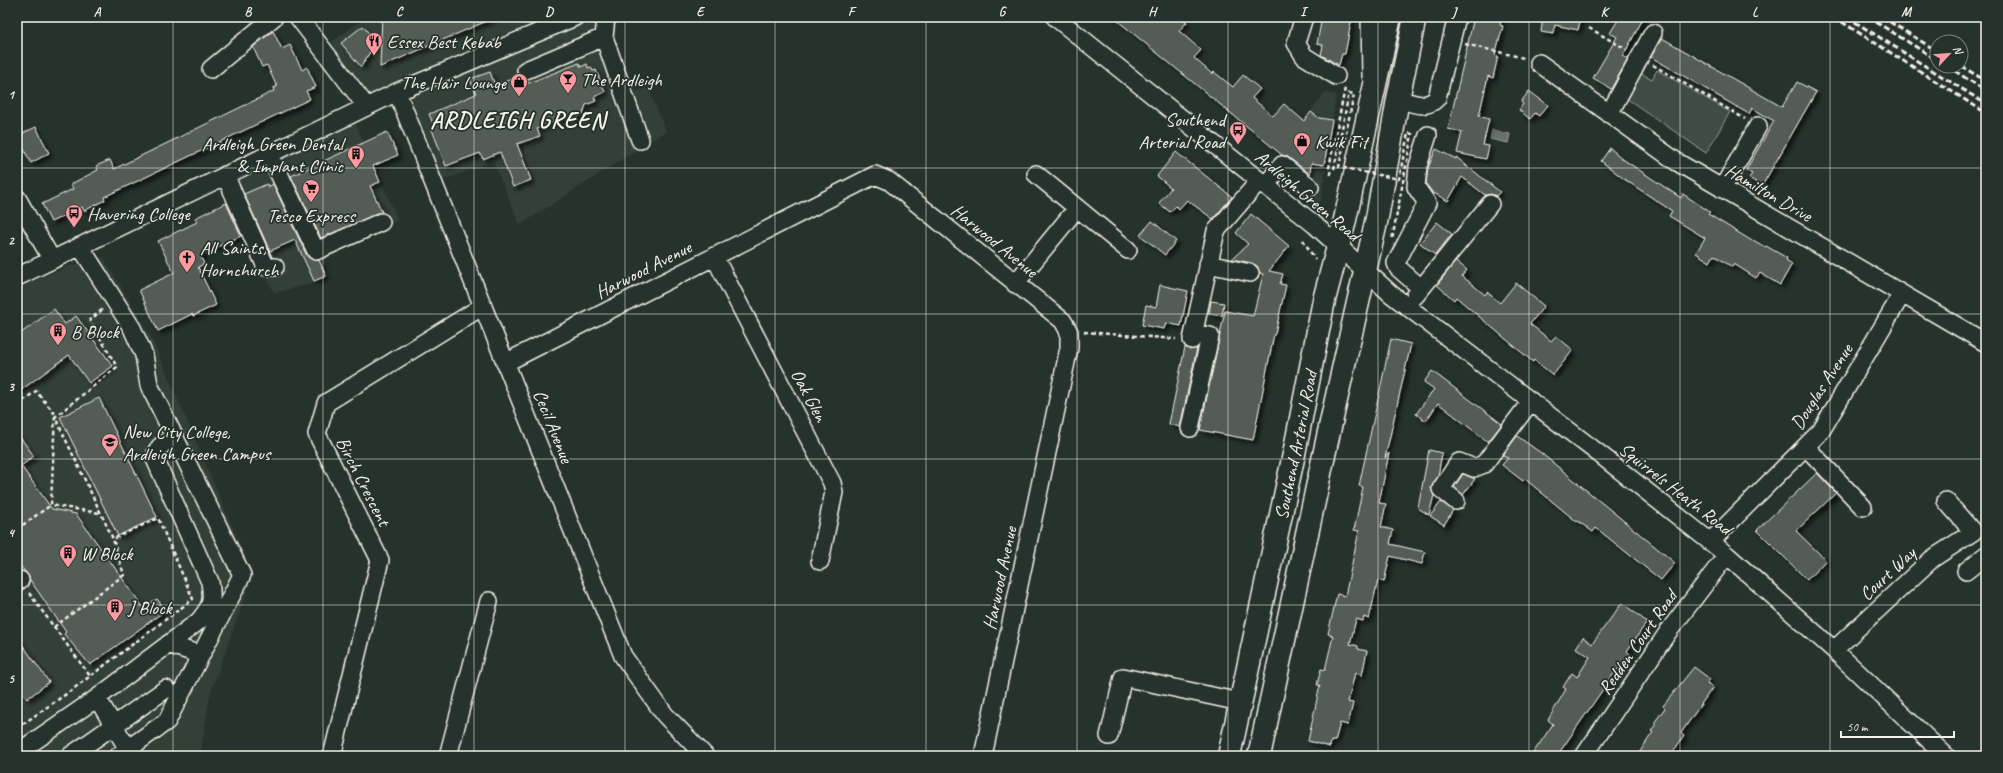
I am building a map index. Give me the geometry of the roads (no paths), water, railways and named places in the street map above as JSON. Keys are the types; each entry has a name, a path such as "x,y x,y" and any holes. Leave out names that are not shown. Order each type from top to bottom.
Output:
{"highway":[{"name":"Southend Arterial Road","path":"1229,756 1312,364 1324,300 1338,246 1390,17"},
{"name":"Southend Arterial Road","path":"1259,756 1364,270 1377,218 1398,99 1416,17"},
{"path":"1338,246 1355,238 1371,173 1389,147"},
{"path":"1312,364 1328,349 1344,280 1364,270"}],"street":[{"path":"211,68 274,17"},
{"path":"298,17 366,106"},
{"path":"17,277 366,106 557,20 575,17"},
{"path":"606,17 604,37 640,140"},
{"name":"Ardleigh Green Road","path":"1055,17 1142,85 1311,222 1364,270"},
{"path":"1304,17 1296,43 1304,56 1341,81"},
{"path":"1370,17 1371,100"},
{"path":"1398,99 1423,106 1432,104 1437,98 1457,17"},
{"path":"1609,114 1653,33"},
{"path":"526,70 604,37"},
{"name":"Hamilton Drive","path":"1539,63 1678,162 1986,344"},
{"name":"Cecil Avenue","path":"397,92 623,656 665,715 705,756"},
{"path":"1722,189 1758,126"},
{"path":"1418,132 1418,166 1416,188 1427,203 1396,263 1398,268 1421,288"},
{"path":"269,153 316,251 381,222"},
{"path":"1190,428 1210,336 1193,336 1216,231 1262,183 1282,165 1310,187"},
{"path":"1036,174 1128,250"},
{"path":"225,175 266,267 275,267"},
{"name":"Harwood Avenue","path":"505,363 875,175 889,180 1015,284 1063,321 1069,332 1069,348 983,756"},
{"path":"17,198 52,260"},
{"path":"1408,306 1490,204"},
{"path":"1015,284 1077,208"},
{"path":"80,246 132,328 144,354 149,386 242,575 167,721 123,752 114,726 97,698"},
{"name":"Oak Glen","path":"714,256 832,483 834,492 820,561"},
{"path":"1208,264 1250,272"},
{"name":"Squirrels Heath Road","path":"1364,270 1391,294 1711,541 1834,650 1946,756"},
{"name":"Douglas Avenue","path":"1711,541 1821,431 1902,294"},
{"name":"Birch Crescent","path":"332,756 380,560 317,434 326,403 483,306"},
{"path":"1456,501 1441,489 1459,462 1474,468 1484,464 1530,401"},
{"path":"17,753 97,698 199,621 210,608 213,598 210,582 155,459 158,448 174,437"},
{"path":"1806,447 1863,506"},
{"path":"1946,501 1986,547"},
{"name":"Court Way","path":"1834,650 1932,559 1973,532"},
{"name":"Redden Court Road","path":"1584,756 1668,632 1727,555"},
{"path":"1966,571 1986,555"},
{"path":"448,756 489,601"},
{"path":"168,644 201,655"},
{"path":"1109,736 1123,677 1240,702"},
{"path":"70,756 166,688"}],"railway":[{"path":"1834,17 1986,113"},
{"path":"1847,17 1986,104"},
{"path":"1868,17 1929,55"},
{"path":"1882,17 1929,46"},
{"path":"1969,71 1986,81"},
{"path":"1959,74 1986,91"}],"place":[{"name":"Essex Best Kebab","path":"374,56"},
{"name":"The Ardleigh","path":"568,94"},
{"name":"The Hair Lounge","path":"519,97"},
{"name":"Southend Arterial Road","path":"1238,145"},
{"name":"Kwik Fit","path":"1302,156"},
{"name":"Ardleigh Green Dental & Implant Clinic","path":"356,169"},
{"name":"Tesco Express","path":"311,203"},
{"name":"Havering College","path":"74,228"},
{"name":"All Saints, Hornchurch","path":"187,273"},
{"name":"B Block","path":"58,346"},
{"name":"New City College, Ardleigh Green Campus","path":"110,457"},
{"name":"W Block","path":"68,568"},
{"name":"J Block","path":"115,622"}],"district":[{"name":"ARDLEIGH GREEN","path":"518,120"}]}
